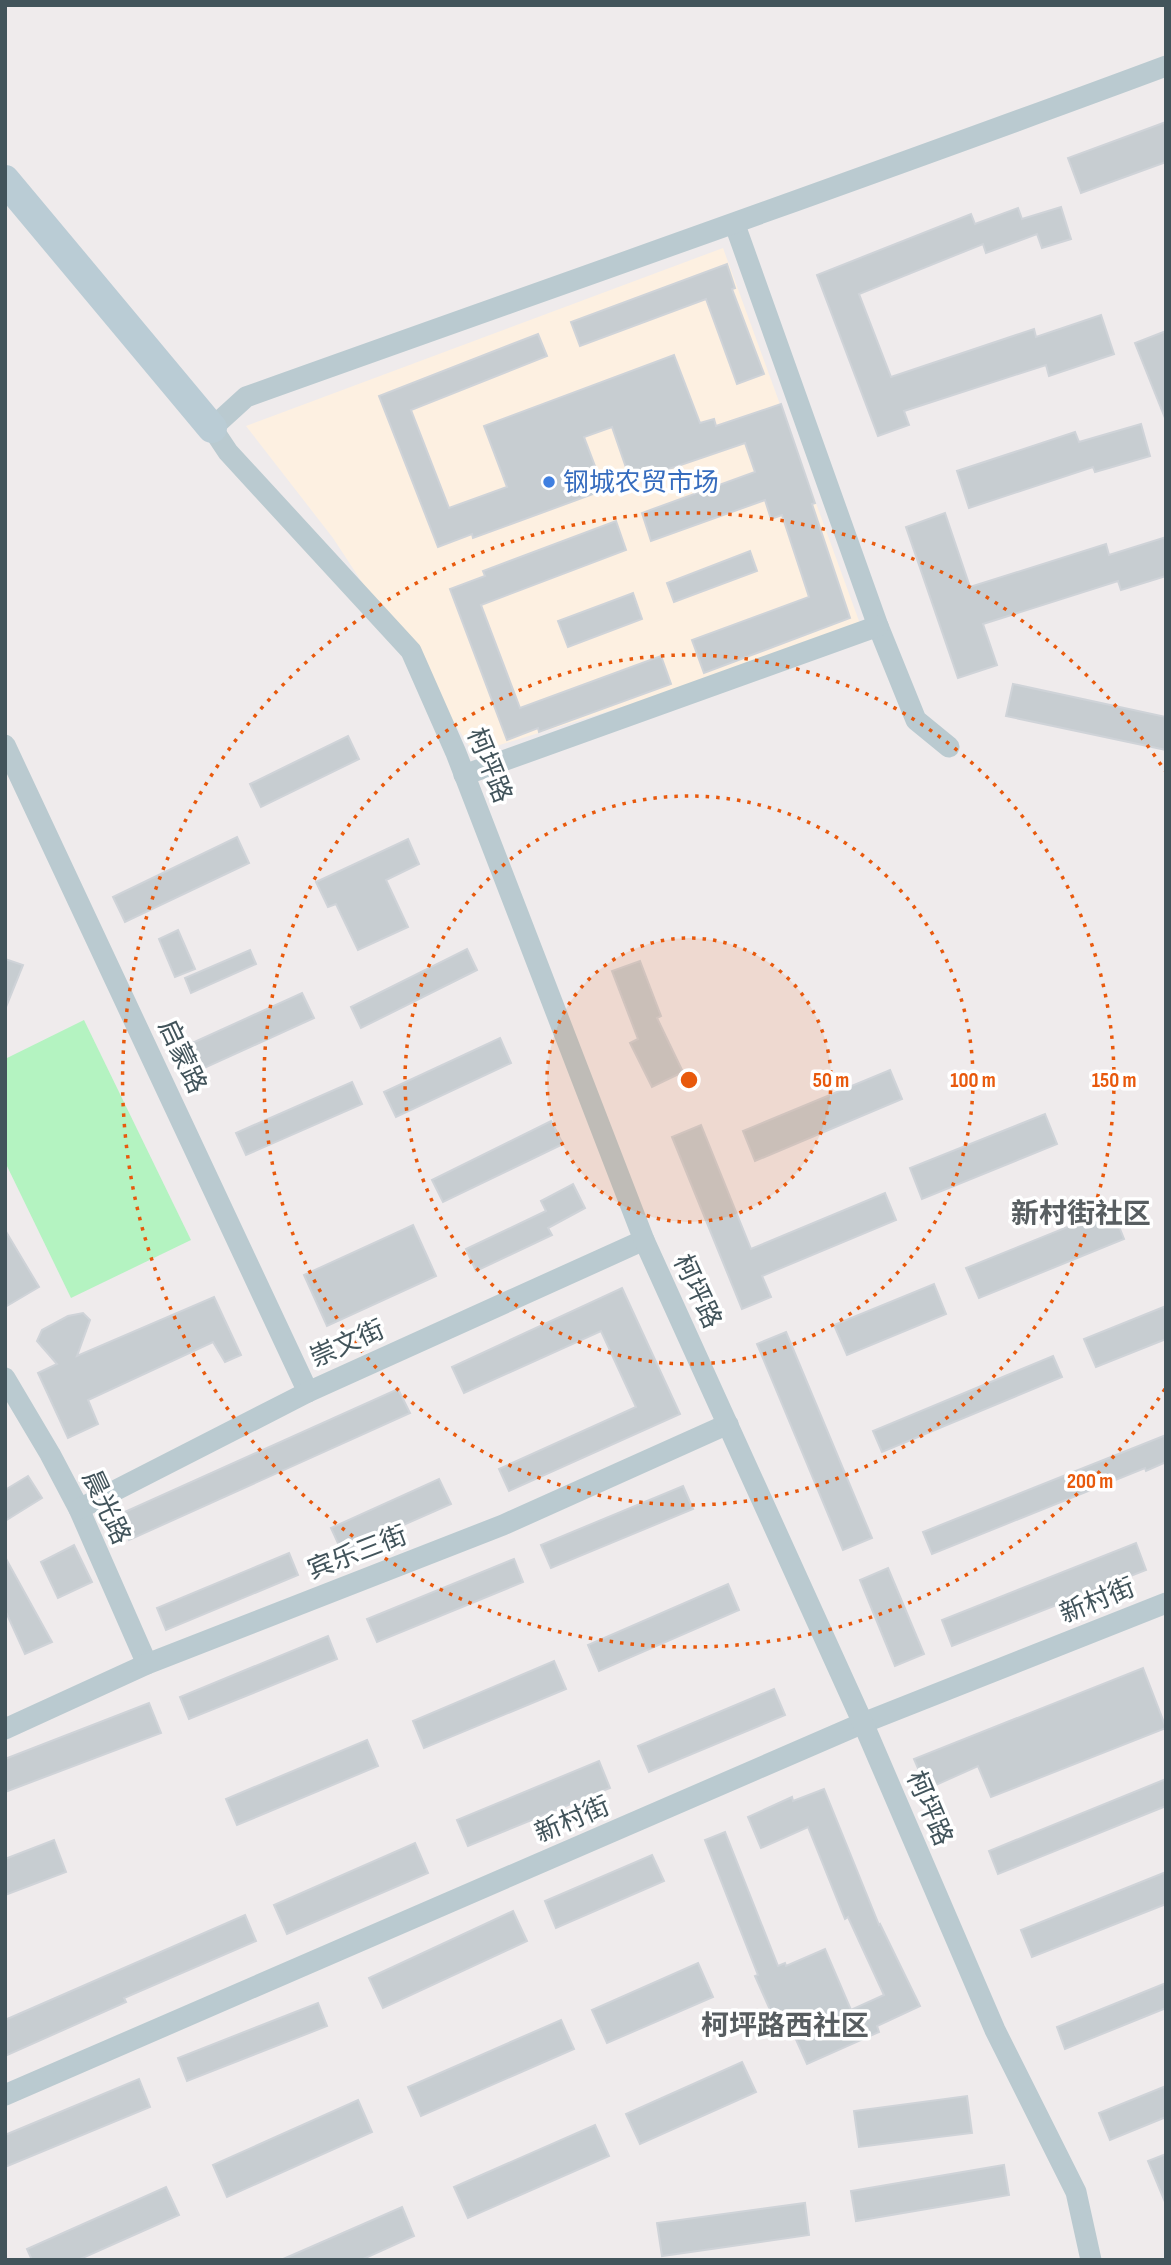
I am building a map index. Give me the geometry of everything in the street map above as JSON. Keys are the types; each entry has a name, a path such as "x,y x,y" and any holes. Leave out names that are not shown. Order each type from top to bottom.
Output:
{"street":[{"path":"5,180 212,428 246,397 540,291 735,225 1166,66"},
{"path":"735,225 878,626 916,720 949,747"},
{"name":"柯坪路","path":"212,428 228,452 411,651 464,775 644,1240 863,1723 995,2030 1076,2192 1091,2260"},
{"path":"464,775 878,626"},
{"name":"启蒙路","path":"5,744 308,1392"},
{"name":"崇文街","path":"79,1509 308,1392 644,1240"},
{"name":"晨光路","path":"5,1378 79,1509 147,1664"},
{"name":"宾乐三街","path":"5,1729 147,1664 503,1525 728,1424"},
{"name":"新村街","path":"5,2095 863,1723 1166,1603"}],"shaded area":[{"name":"钢城农贸市场","path":"723,248 863,632 474,753 333,538 246,426"}],"green space":[{"path":"84,1020 191,1240 71,1298 5,1162 5,1059"}],"building":[{"path":"1166,122 1166,162 1081,193 1068,158"},
{"path":"1061,207 1071,239 1042,248 1037,234 986,253 983,244 859,294 891,377 1034,329 1036,337 1101,315 1114,354 1049,376 1046,365 904,411 909,425 878,436 817,275 971,214 975,224 1018,208 1022,219"},
{"path":"727,264 735,288 732,289 764,374 737,384 706,299 580,346 571,322"},
{"path":"1166,331 1166,418 1165,418 1135,343"},
{"path":"538,334 547,356 411,410 449,508 507,487 484,426 674,355 700,423 714,419 716,426 781,404 850,618 704,673 692,640 809,597 782,515 771,519 765,500 651,541 642,513 755,472 745,443 631,482 612,427 584,437 604,490 473,538 472,534 438,547 379,396"},
{"path":"1141,424 1150,456 1095,472 1093,467 969,508 957,471 1075,432 1079,442"},
{"path":"945,513 970,587 1106,544 1109,555 1166,537 1166,576 1121,590 1118,581 983,624 997,665 958,678 906,527"},
{"path":"616,521 626,550 481,605 520,708 661,656 671,684 539,732 538,728 507,740 450,589 485,576 483,571"},
{"path":"750,551 757,571 674,602 667,583"},
{"path":"633,593 642,619 568,647 558,621"},
{"path":"1013,684 1166,717 1166,750 1006,716"},
{"path":"348,736 359,759 261,807 250,784"},
{"path":"237,837 249,863 125,922 113,897"},
{"path":"408,839 419,864 386,880 408,927 358,950 336,904 328,907 316,882"},
{"path":"178,930 195,969 175,977 159,939"},
{"path":"467,949 477,970 361,1028 351,1007"},
{"path":"250,950 256,964 191,993 185,978"},
{"path":"5,959 23,965 6,1007 5,1007"},
{"path":"640,961 661,1016 657,1018 683,1072 652,1087 630,1043 638,1039 612,971"},
{"path":"302,993 314,1018 202,1069 190,1044"},
{"path":"500,1038 511,1063 396,1117 384,1092"},
{"path":"890,1070 902,1099 755,1161 743,1131"},
{"path":"352,1082 362,1104 246,1155 236,1133"},
{"path":"1045,1114 1057,1144 922,1199 910,1168"},
{"path":"551,1121 563,1144 443,1202 432,1180"},
{"path":"701,1125 751,1249 885,1193 896,1220 762,1276 771,1297 742,1309 672,1137"},
{"path":"573,1184 585,1208 548,1228 552,1235 476,1271 466,1249 546,1211 541,1201"},
{"path":"1112,1209 1124,1239 979,1298 966,1268"},
{"path":"413,1225 436,1276 327,1326 304,1275"},
{"path":"5,1230 39,1287 5,1307"},
{"path":"934,1284 946,1314 847,1355 834,1325"},
{"path":"622,1288 680,1414 509,1491 499,1469 636,1407 601,1331 464,1393 452,1367"},
{"path":"214,1297 241,1355 225,1362 213,1342 88,1400 98,1424 68,1438 38,1373 57,1364 37,1341 42,1330 68,1316 83,1313 90,1320 77,1356"},
{"path":"1166,1306 1166,1339 1096,1367 1084,1339"},
{"path":"786,1332 872,1538 843,1550 757,1344"},
{"path":"1053,1356 1062,1377 882,1452 873,1431"},
{"path":"398,1389 410,1413 129,1540 118,1515"},
{"path":"1166,1435 1166,1462 932,1554 923,1532"},
{"path":"28,1476 42,1498 5,1521 5,1490"},
{"path":"439,1479 451,1504 342,1552 331,1528"},
{"path":"683,1486 693,1509 551,1568 541,1545"},
{"path":"1136,1543 1146,1570 952,1646 942,1620"},
{"path":"74,1545 92,1582 58,1598 41,1562"},
{"path":"289,1553 298,1575 166,1630 157,1608"},
{"path":"5,1557 52,1642 25,1654 5,1610"},
{"path":"514,1559 523,1582 377,1642 367,1619"},
{"path":"888,1568 924,1654 895,1666 860,1580"},
{"path":"728,1584 739,1610 599,1671 588,1645"},
{"path":"328,1636 337,1659 189,1719 180,1697"},
{"path":"554,1661 566,1689 424,1748 413,1721"},
{"path":"1143,1668 1166,1728 991,1797 978,1766 927,1789 914,1759"},
{"path":"774,1689 785,1715 649,1772 638,1746"},
{"path":"149,1703 161,1733 5,1792 5,1759"},
{"path":"367,1740 378,1766 237,1825 226,1799"},
{"path":"599,1761 610,1788 468,1846 457,1820"},
{"path":"1166,1779 1166,1806 998,1874 989,1851"},
{"path":"824,1789 879,1925 920,2006 877,2026 879,2032 807,2064 794,2035 783,2039 755,1976 758,1975 705,1840 725,1832 778,1966 785,1963 786,1966 825,1949 851,2010 884,1995 848,1917 845,1919 808,1827 761,1848 748,1817 792,1797 793,1801"},
{"path":"54,1840 66,1872 5,1895 5,1859"},
{"path":"415,1843 428,1873 287,1934 274,1905"},
{"path":"652,1855 664,1881 556,1928 545,1901"},
{"path":"1166,1872 1166,1904 1032,1957 1021,1930"},
{"path":"513,1911 527,1941 383,2008 369,1978"},
{"path":"245,1915 256,1941 124,1998 126,2002 5,2056 5,2020"},
{"path":"698,1963 713,1997 607,2043 592,2010"},
{"path":"1166,1983 1166,2008 1065,2049 1057,2027"},
{"path":"318,2003 327,2026 187,2081 178,2058"},
{"path":"561,2020 574,2049 421,2116 408,2087"},
{"path":"742,2062 756,2092 640,2144 626,2114"},
{"path":"139,2079 150,2107 5,2167 5,2135"},
{"path":"1166,2086 1166,2117 1110,2140 1099,2113"},
{"path":"967,2096 972,2133 859,2147 854,2111"},
{"path":"358,2100 372,2132 227,2197 213,2165"},
{"path":"595,2125 609,2156 468,2218 454,2187"},
{"path":"1166,2154 1166,2202 1165,2202 1148,2161"},
{"path":"1004,2165 1009,2195 856,2221 851,2191"},
{"path":"166,2187 179,2215 78,2260 32,2260 27,2249"},
{"path":"805,2203 809,2235 662,2256 657,2223"},
{"path":"402,2207 414,2236 361,2260 281,2260"}],"place":[{"name":"钢城农贸市场","path":"549,482"}],"district":[{"name":"新村街社区","path":"1081,1213"},
{"name":"柯坪路西社区","path":"785,2025"}]}
